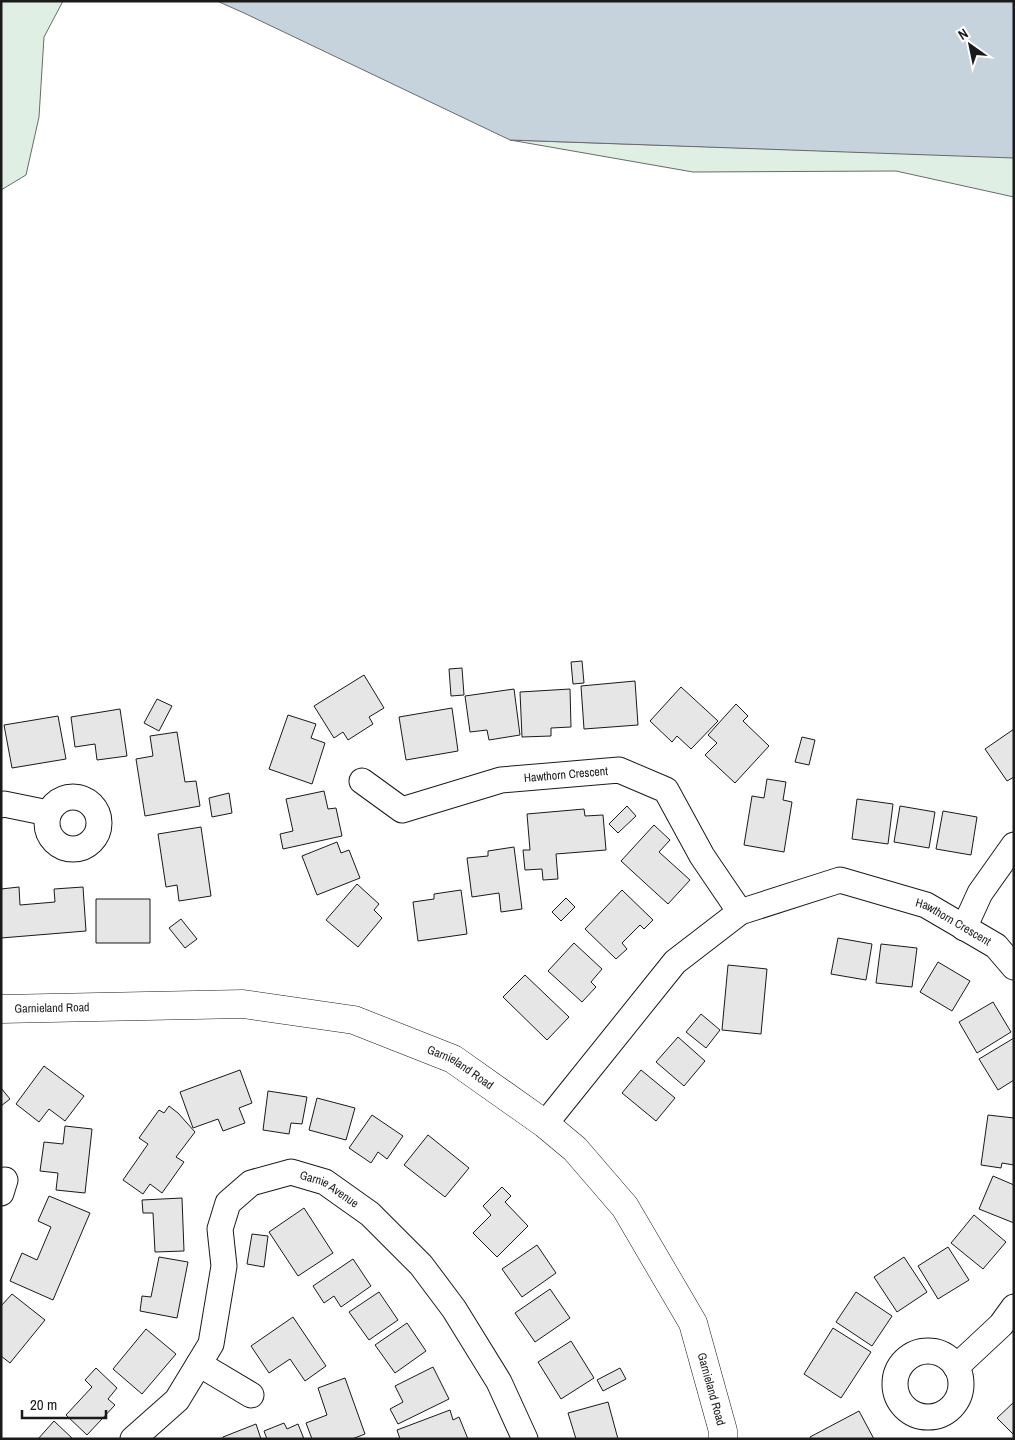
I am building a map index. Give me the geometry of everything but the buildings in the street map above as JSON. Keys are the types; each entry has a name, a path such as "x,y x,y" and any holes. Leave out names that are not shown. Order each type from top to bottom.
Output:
{"street":[{"name":"Hawthorn Crescent","path":"362,782 402,810 501,780 620,770 666,790 702,856 740,912"},
{"path":"1,805 48,813"},
{"path":"964,928 980,893 1014,844"},
{"name":"Hawthorn Crescent","path":"545,1124 675,962 740,912 840,880 926,905 996,946 1014,967"},
{"name":"Garnieland Road","path":"1,1009 243,1004 354,1020 453,1059 545,1124 575,1149 625,1208 693,1323 723,1431 723,1439"},
{"name":"Garnie Avenue","path":"132,1439 177,1400 211,1344 224,1266 220,1229 228,1203 251,1183 290,1172 325,1182 370,1214 421,1265 454,1309 499,1382 526,1439"},
{"path":"956,1367 1001,1325 1014,1307"},
{"path":"199,1364 251,1395"}],"green space":[{"path":"1,1 63,1 44,37 39,117 26,175 1,190"},
{"path":"510,140 1008,157 1014,158 1014,197 896,171 693,172"}],"shaded area":[{"path":"217,1 1014,1 1014,158 510,140"}]}
